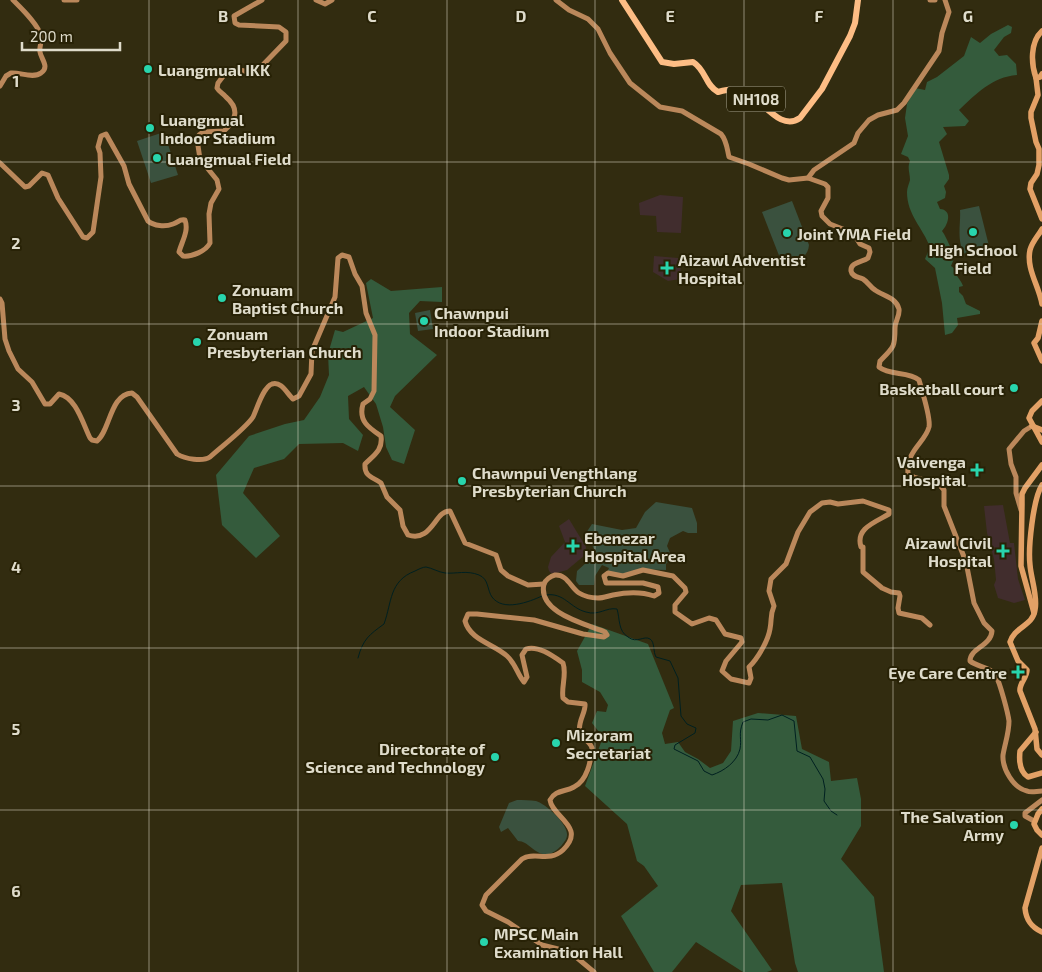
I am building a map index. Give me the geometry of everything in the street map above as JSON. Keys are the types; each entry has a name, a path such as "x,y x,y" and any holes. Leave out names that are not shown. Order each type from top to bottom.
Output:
{"highway":[{"name":"NH108","path":"622,0 662,62 674,64 693,62 701,69 709,86 714,90 718,92 741,90 754,97 779,119 788,122 800,118 822,89 852,31 858,0"}],"main road":[{"path":"1042,31 1039,34 1032,57 1038,95 1031,112 1031,118 1039,149 1039,165 1030,190 1042,219"},
{"path":"1036,78 1042,74"},
{"path":"1042,229 1033,242 1030,257 1032,271 1042,304"},
{"path":"1042,321 1038,338 1034,343 1042,361"},
{"path":"1042,401 1030,416 1032,426 1041,432 1042,442"},
{"path":"1034,615 1021,566 1021,513 1023,491 1042,465"},
{"path":"1042,485 1035,501 1029,558 1036,602 1034,615 1030,622 1016,631 1010,642 1018,661 1027,670 1027,675 1020,685 1020,691 1036,732 1038,752 1042,755"},
{"path":"1036,732 1020,751 1020,761 1024,774 1028,777 1042,774"},
{"path":"1042,809 1034,821 1035,827 1042,835"},
{"path":"1042,848 1025,908 1026,917 1030,923 1042,932"}],"street":[{"path":"0,86 6,76 11,73 36,75 42,73 45,68 40,53 40,33 31,18 13,0"},
{"path":"64,0 77,0"},
{"path":"0,163 25,187 29,186 39,174 48,175 58,198 78,231 83,237 88,238 93,232 101,178 98,142 101,136 106,134 124,166 129,184 148,221 165,226 181,219 185,220 187,224 186,232 179,252 183,256 189,256 208,247 210,243 209,214 211,203 219,189 216,180 200,159 197,139 203,132 224,131 234,121 234,109 229,100 217,88 218,83 228,70 233,68 244,72 257,71 286,41 286,32 279,27 239,25 235,23 234,16 262,0"},
{"path":"316,0 325,4 332,0"},
{"path":"556,0 569,10 588,19 598,29 610,53 630,83 660,107 682,111 721,134 727,146 729,158 750,164 789,180 808,178 825,184 828,187 828,198 821,211 824,219 830,224 853,233 860,244 869,248 868,258 853,265 851,268 852,274 862,279 875,291 896,302 899,314 895,326 895,345 880,361 879,367 884,370 903,373 919,380 930,423 926,435 914,451 908,466 908,474 937,483 944,490 944,506 966,562 974,603 984,623 992,631 988,641 971,654 970,661 992,672 998,680 1008,720 1008,735 1003,758 1009,777 1026,791 1042,791"},
{"path":"930,0 935,0"},
{"path":"808,178 814,170 854,143 858,133 869,120 878,115 897,110 904,102 939,51 942,33 949,12 945,0"},
{"path":"0,299 8,351 18,369 32,382 45,404 50,404 59,394 68,398 81,417 90,438 97,441 102,435 107,420 118,401 127,393 132,392 177,454 183,457 205,460 252,417 270,386 275,384 281,385 293,399 300,396 310,376 312,351 335,297 338,258 342,255 350,257 355,274 362,286 366,313 376,335 374,392 370,399 363,404 361,412 365,425 381,436 381,442 377,453 366,464 366,473 370,478 382,483 387,497 400,510 403,526 408,535 414,536 425,533 433,526 441,513 450,511 465,543 496,555 504,573 518,582 528,585 544,585"},
{"path":"1021,513 1016,494 1016,477 1011,464 1009,449 1024,431 1032,426"},
{"path":"594,972 570,952 538,943 508,922 486,911 482,905 486,895 522,858 549,856 561,852 565,847 569,841 570,830 566,821 552,806 550,800 556,793 572,788 583,781 592,754 592,745 579,730 586,706 583,702 568,702 563,698 562,688 565,668 563,663 535,648 526,650 522,655 527,677 524,682 516,665 508,657 476,636 466,625 468,614 534,620 604,637 607,635 605,632 562,614 549,605 545,598 544,585 550,578 556,575 564,577 580,593 599,598 634,592 654,596 659,593 658,587 643,583 609,584 604,581 604,576 608,573 623,576 643,570 673,576 685,588 686,592 675,605 675,612 692,624 709,618 716,620 725,634 741,638 742,642 726,660 722,671 731,680 749,683 751,678 749,667 770,629 770,614 774,606 769,591 771,579 786,564 801,526 810,512 822,504 863,501 889,512 889,514 868,525 861,533 863,572 882,588 899,593 899,613 922,618 930,625"},
{"path":"1034,821 1026,816 1025,813 1042,800"}],"shaded area":[{"path":"660,195 683,197 681,233 657,232 656,216 640,215 639,203"},
{"name":"Aizawl Adventist Hospital","path":"654,256 678,258 681,263 680,279 668,281 653,272"},
{"name":"Aizawl Civil Hospital","path":"1003,505 1010,543 1014,543 1018,579 1025,600 1014,603 998,598 994,585 996,580 994,559 987,533 984,506"},
{"name":"Ebenezar Hospital Area","path":"569,519 586,547 585,555 567,570 551,573 548,567 551,557 565,542 559,526"}],"green space":[{"path":"1008,25 1012,27 1011,33 1004,37 994,50 999,56 1007,55 1016,64 1017,75 1000,79 978,92 959,110 969,121 965,126 943,127 947,134 939,142 949,175 949,179 944,186 945,198 937,202 940,209 947,212 948,215 946,225 942,231 956,254 951,266 955,269 963,286 959,287 959,292 966,304 980,311 980,314 957,318 958,325 952,333 945,335 942,303 935,268 925,259 930,247 912,214 908,200 907,190 910,180 910,161 908,157 901,154 908,136 905,118 907,104 915,88 925,90 927,82 937,77 964,56 971,37 980,43 991,34"},
{"name":"Luangmual Field","path":"164,132 178,175 151,183 137,141"},
{"name":"Joint YMA Field","path":"792,201 809,245 804,256 787,261 780,258 762,212"},
{"name":"High School Field","path":"979,206 989,246 982,254 976,256 968,255 965,254 961,244 959,232 960,210"},
{"path":"371,279 391,291 442,287 442,302 420,301 409,313 410,334 437,355 395,396 390,407 415,430 404,464 392,460 386,447 383,427 376,404 364,387 348,396 349,419 363,435 358,451 343,443 299,444 284,459 254,468 243,493 280,536 256,558 222,525 216,475 249,436 304,420 320,397 329,375 328,354 335,330 343,332 373,318 366,283"},
{"name":"Chawnpui Indoor Stadium","path":"430,310 433,329 418,331 415,313"},
{"path":"656,502 692,508 697,523 697,533 683,531 670,538 667,546 672,557 666,564 666,570 639,569 622,575 607,572 609,568 602,565 595,576 594,585 579,585 576,581 577,571 595,551 586,533 592,524 622,530 636,528 645,512"},
{"path":"592,624 648,644 674,708 670,710 662,733 665,744 678,742 685,752 710,768 723,763 731,751 733,721 758,713 796,716 802,749 829,762 831,781 857,778 861,799 861,826 841,859 874,897 884,972 798,972 782,883 741,885 731,911 772,970 767,972 743,972 696,942 672,972 654,972 621,916 658,886 644,866 637,861 627,824 585,786 603,737 592,723 597,711 606,712 608,705 600,692 582,682 582,670 577,651"},
{"path":"517,800 540,803 550,810 564,825 567,836 562,845 553,853 540,853 526,843 518,841 508,828 501,832 499,827 509,803"}],"waterway":[{"path":"358,658 367,638 384,624 390,600 400,580 422,568 426,567 445,573 466,572 479,575 485,579 492,597 497,602 503,604 516,604 542,596"},
{"path":"546,595 558,596 580,610 591,613 617,609 622,632 634,640 648,638 652,640 656,657 670,661 678,678 681,716 687,724 696,728 695,733 675,745 674,749 698,761 704,771 712,775 733,762 740,749 743,722 751,719 768,720 782,715 794,721 797,751 810,757 823,779 825,789 824,801 831,811 837,815"}],"place":[{"name":"Luangmual IKK","path":"148,69"},
{"name":"Luangmual Indoor Stadium","path":"150,128"},
{"name":"Luangmual Field","path":"157,158"},
{"name":"High School Field","path":"973,232"},
{"name":"Joint YMA Field","path":"787,233"},
{"name":"Aizawl Adventist Hospital","path":"667,268"},
{"name":"Zonuam Baptist Church","path":"222,298"},
{"name":"Chawnpui Indoor Stadium","path":"424,321"},
{"name":"Zonuam Presbyterian Church","path":"197,342"},
{"name":"Basketball court","path":"1014,388"},
{"name":"Vaivenga Hospital","path":"977,470"},
{"name":"Chawnpui Vengthlang Presbyterian Church","path":"462,481"},
{"name":"Ebenezar Hospital Area","path":"573,546"},
{"name":"Aizawl Civil Hospital","path":"1003,551"},
{"name":"Eye Care Centre","path":"1018,672"},
{"name":"Mizoram Secretariat","path":"556,743"},
{"name":"Directorate of Science and Technology","path":"495,757"},
{"name":"The Salvation Army","path":"1014,825"},
{"name":"MPSC Main Examination Hall","path":"484,942"}]}
